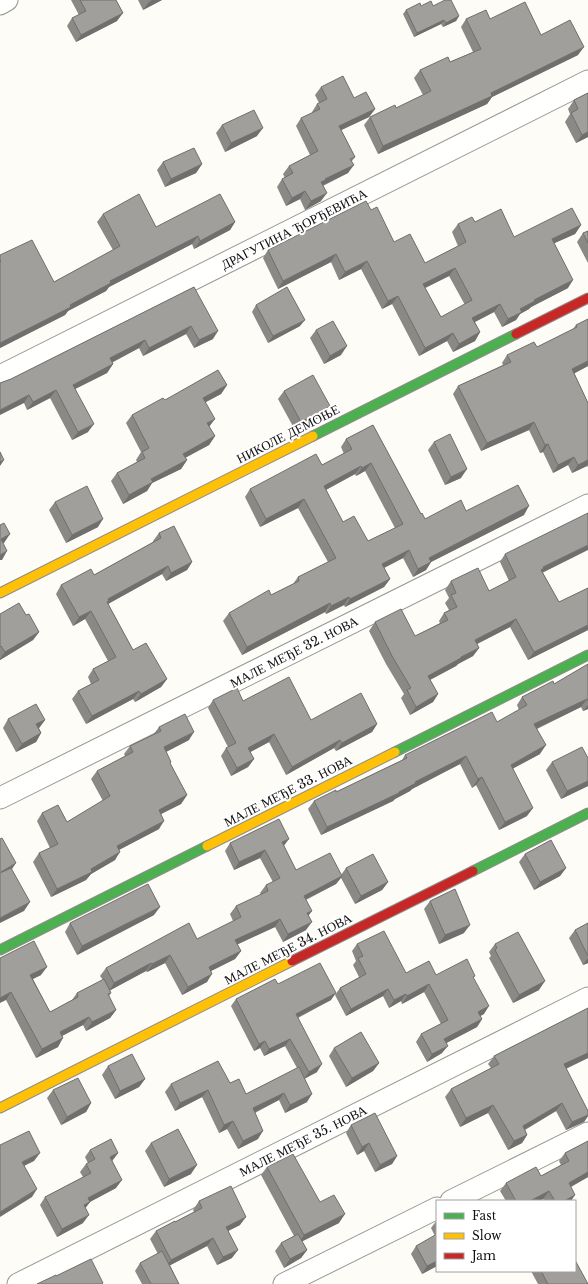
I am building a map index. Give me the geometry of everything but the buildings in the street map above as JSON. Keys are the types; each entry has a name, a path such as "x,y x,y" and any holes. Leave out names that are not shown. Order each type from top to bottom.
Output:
{"street":[{"path":"0,4 7,0"},
{"name":"ДРАГУТИНА ЂОРЂЕВИЋА","path":"0,376 588,81"},
{"name":"НИКОЛЕ ДЕМОЊЕ","path":"0,593 588,298"},
{"name":"МАЛЕ МЕЂЕ 32. НОВА","path":"0,798 588,505"},
{"name":"МАЛЕ МЕЂЕ 33. НОВА","path":"0,950 588,655"},
{"name":"МАЛЕ МЕЂЕ 34. НОВА","path":"0,1108 588,813"},
{"name":"МАЛЕ МЕЂЕ 35. НОВА","path":"18,1284 588,998"},
{"path":"452,1200 588,1133"},
{"path":"284,1284 436,1208"}],"traffic: fast":[{"path":"313,436 516,334"},
{"path":"395,752 588,655"},
{"path":"473,871 588,813"},
{"path":"0,950 207,846"}],"traffic: slow":[{"path":"0,593 313,436"},
{"path":"207,846 395,752"},
{"path":"0,1108 292,961"}],"traffic: jam":[{"path":"516,334 588,298"},
{"path":"292,961 473,871"}]}
